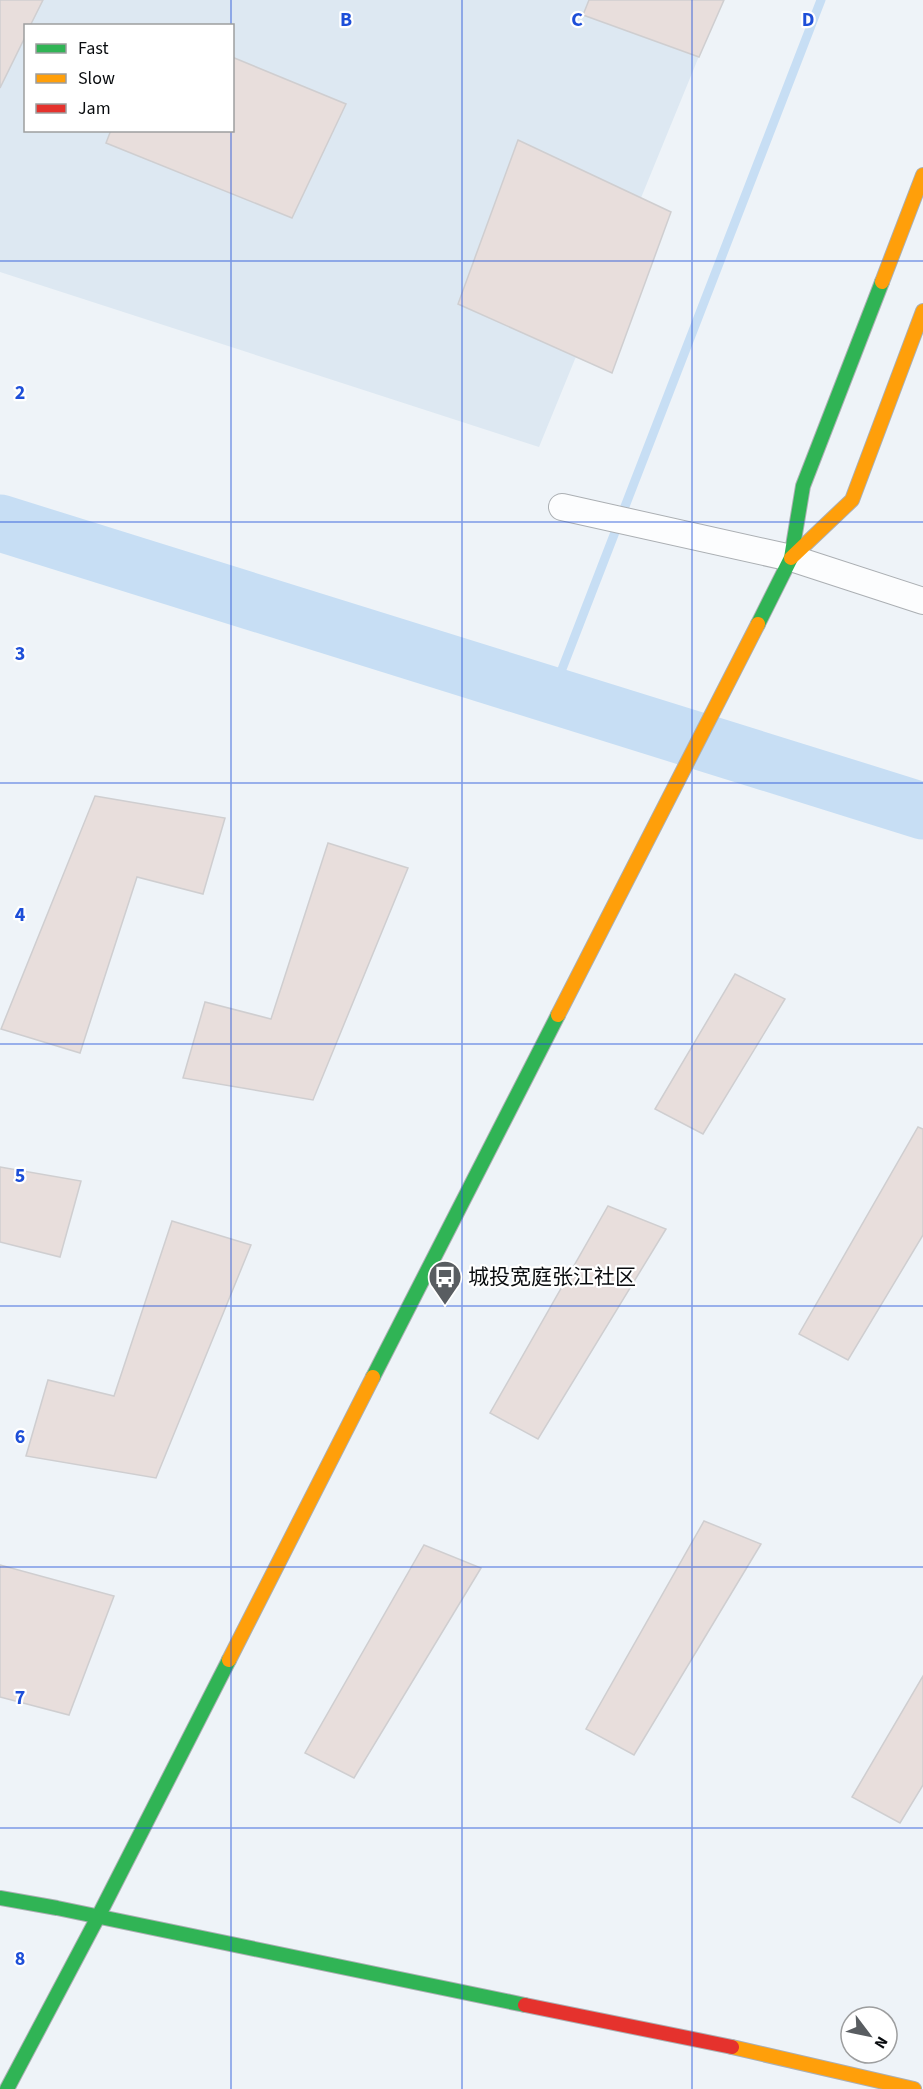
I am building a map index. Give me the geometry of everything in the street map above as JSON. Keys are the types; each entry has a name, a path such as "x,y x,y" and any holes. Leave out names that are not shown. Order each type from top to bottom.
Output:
{"street":[{"path":"7,2089 98,1917 791,558 803,486 923,175"},
{"path":"791,558 852,500 923,311"},
{"path":"562,507 791,558 923,601"},
{"path":"0,1898 750,2051 914,2089"}],"shaded area":[{"path":"0,0 722,0 539,447 0,272"}],"building":[{"path":"0,0 43,0 31,24 24,24 24,39 0,88"},
{"path":"589,0 724,0 699,57 583,15"},
{"path":"234,58 346,104 292,218 106,143 110,132 234,132"},
{"path":"518,140 671,212 612,373 458,304"},
{"path":"95,796 225,818 203,894 137,877 80,1053 1,1029"},
{"path":"328,843 408,868 313,1100 183,1078 205,1002 271,1019"},
{"path":"735,974 785,999 703,1134 655,1109"},
{"path":"918,1127 923,1129 923,1235 848,1360 799,1334"},
{"path":"0,1167 81,1181 60,1257 0,1242"},
{"path":"608,1206 666,1229 538,1439 490,1413"},
{"path":"172,1221 251,1245 156,1478 26,1456 48,1380 114,1396"},
{"path":"704,1521 761,1544 634,1755 586,1729"},
{"path":"424,1545 481,1568 354,1778 305,1753"},
{"path":"0,1565 114,1596 69,1715 0,1697"},
{"path":"923,1676 923,1785 900,1823 852,1797"}],"waterway":[{"path":"552,695 821,0"},
{"path":"0,523 923,811"}],"traffic: fast":[{"path":"758,624 791,558 803,486 882,282"},
{"path":"373,1377 558,1015"},
{"path":"7,2089 229,1660"},
{"path":"0,1898 525,2005"}],"traffic: slow":[{"path":"882,282 923,175"},
{"path":"791,558 852,500 923,311"},
{"path":"558,1015 758,624"},
{"path":"229,1660 373,1377"},
{"path":"732,2047 914,2089"}],"traffic: jam":[{"path":"525,2005 732,2047"}],"place":[{"name":"城投宽庭张江社区","path":"445,1306"}]}
